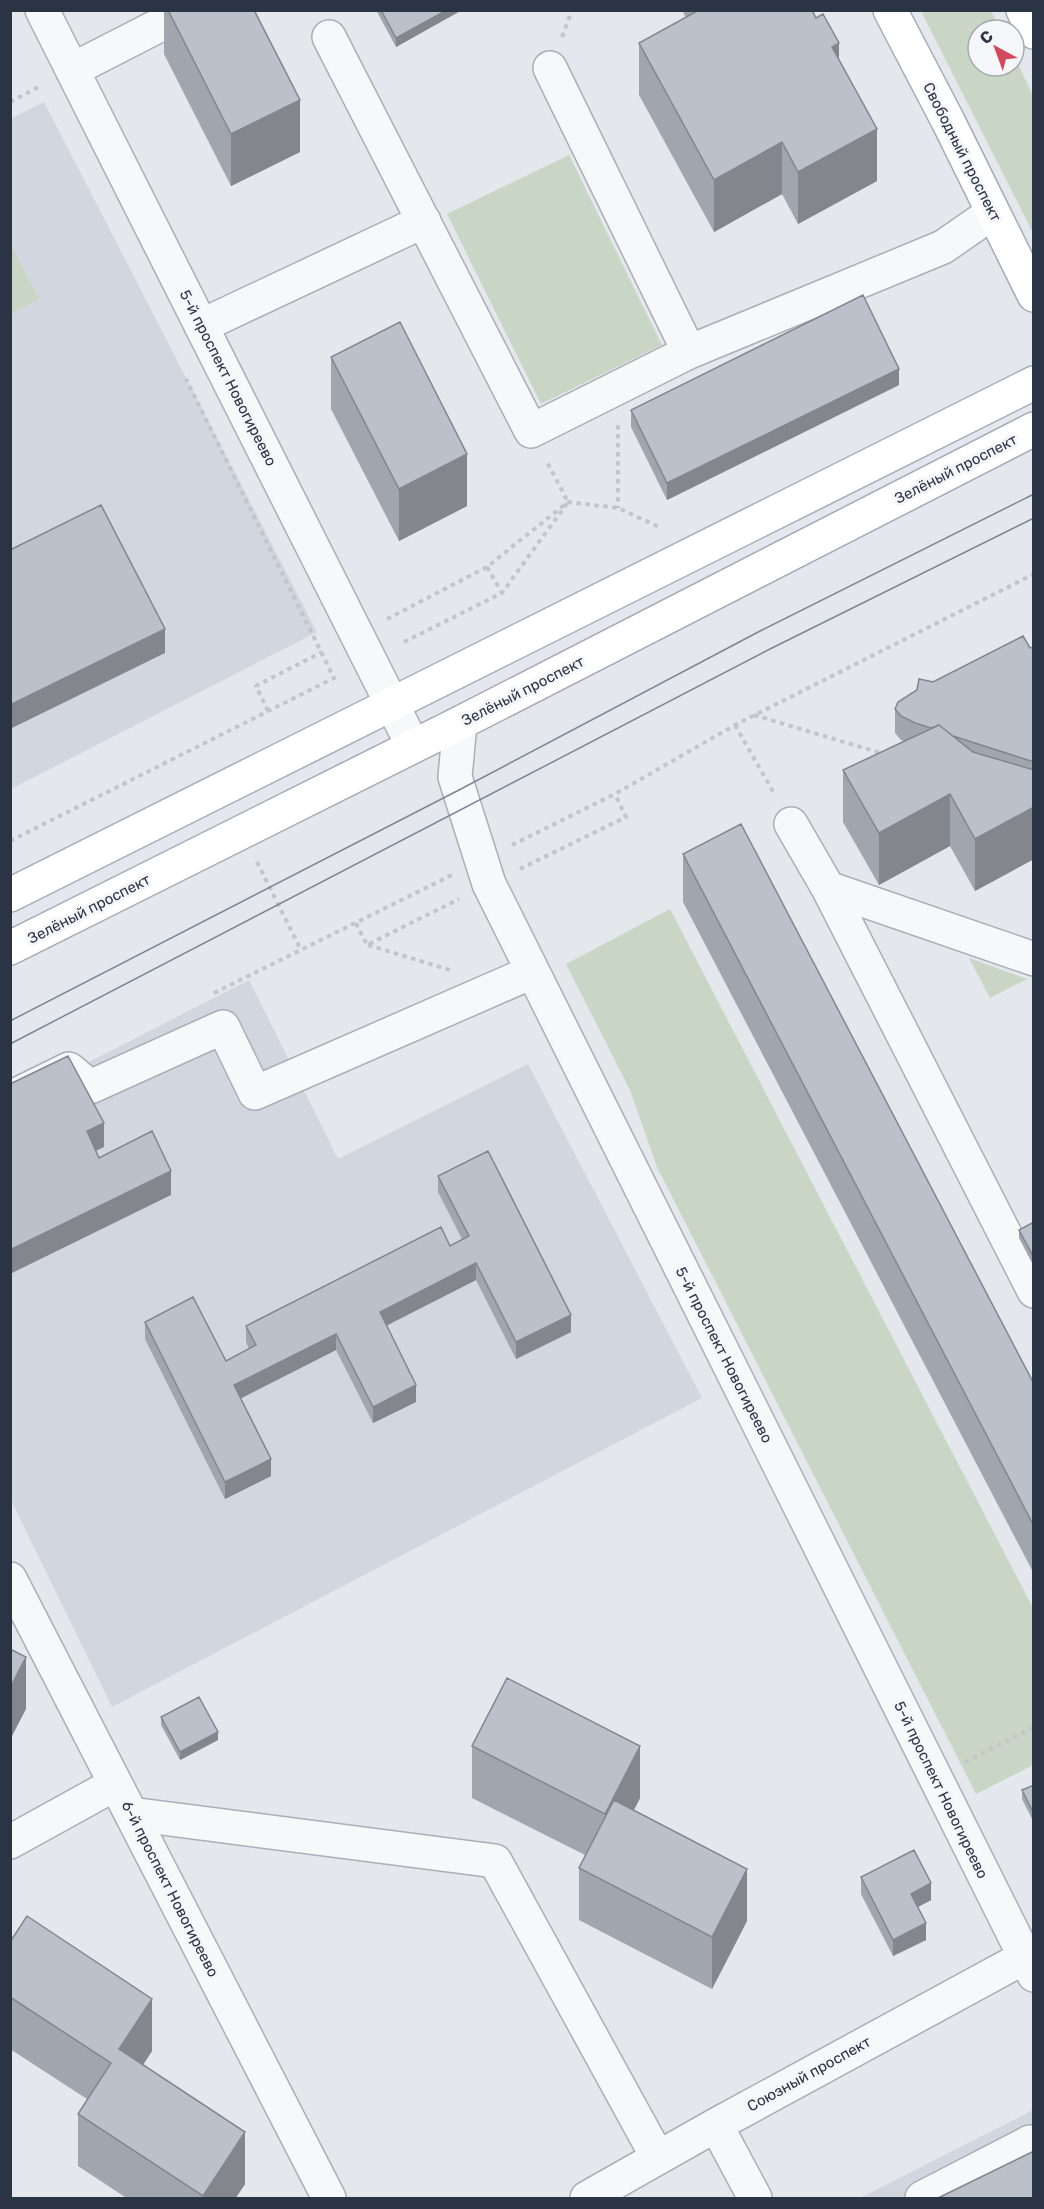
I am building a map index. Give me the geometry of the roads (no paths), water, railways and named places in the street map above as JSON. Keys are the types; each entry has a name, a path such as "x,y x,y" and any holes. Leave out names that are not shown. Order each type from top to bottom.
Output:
{"main road":[{"name":"Свободный проспект","path":"890,10 948,121 992,213 1025,260 1034,295"},
{"path":"1023,10 1034,32"},
{"path":"10,895 1034,383"},
{"name":"Зелёный проспект","path":"10,948 460,723 1034,429"}],"street":[{"name":"5-й проспект Новогиреево","path":"42,10 413,746"},
{"path":"72,70 154,18 189,10"},
{"path":"329,37 531,431 689,352 943,248 992,213"},
{"path":"550,68 689,352"},
{"path":"201,326 424,221"},
{"name":"5-й проспект Новогиреево","path":"460,723 455,777 489,884 934,1778 1030,1961"},
{"path":"791,824 828,888 1034,1291"},
{"path":"828,888 1034,959"},
{"path":"10,1098 69,1069 90,1087 223,1027 255,1093 532,972"},
{"name":"6-й проспект Новогиреево","path":"10,1579 329,2199"},
{"path":"10,1842 115,1784"},
{"path":"131,1814 495,1861 658,2158"},
{"name":"Союзный проспект","path":"587,2199 716,2125 1030,1961"},
{"path":"716,2125 754,2199"},
{"path":"922,2199 1030,2142 1034,2148"}],"tram line":[{"path":"10,1021 459,790 762,630 1034,494"},
{"path":"10,1044 772,648 1034,518"}]}
